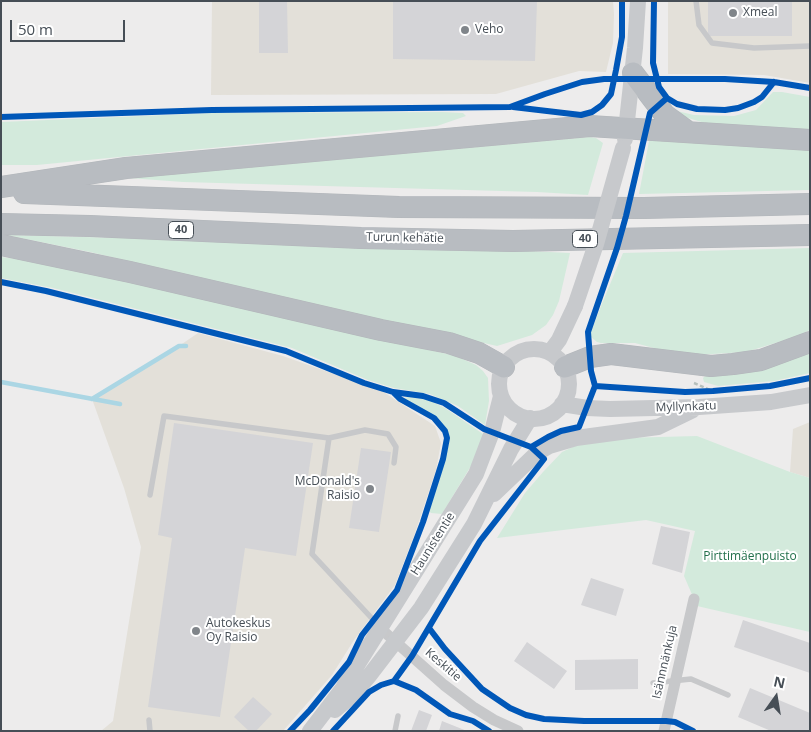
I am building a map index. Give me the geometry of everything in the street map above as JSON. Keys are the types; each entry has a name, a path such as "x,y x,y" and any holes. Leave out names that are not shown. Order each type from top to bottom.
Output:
{"highway":[{"path":"633,72 665,115 687,131"},
{"path":"1,187 126,168 547,128 590,126 625,138 687,131 810,140"},
{"path":"1,192 399,207 644,208 810,204"},
{"name":"Turun kehätie","path":"1,224 361,238 503,240 810,235"},
{"path":"1,245 149,276 381,330 449,343 479,353 504,367"},
{"path":"565,367 590,357 611,354 711,366 733,364 761,360 810,342"}],"street":[{"path":"550,352 562,334 575,306 596,244 625,138 633,72 638,1"},
{"path":"526,349 550,352 565,367 568,378 568,389 562,404 552,414 543,417 530,418 522,416 512,410 501,396 499,382 504,367 515,354 526,349"},
{"name":"Myllynkatu","path":"562,404 610,409 699,408 771,402 810,395"},
{"name":"Haunistentie","path":"310,731 343,688 476,474 492,432 501,396"},
{"path":"485,502 537,453 549,446 576,438 658,427 699,408"},
{"name":"Haunistentie","path":"310,731 354,694 421,608 485,502 511,449 530,418"},
{"name":"Isännnänkuja","path":"664,731 694,599"},
{"name":"Keskitie","path":"380,628 444,685 473,707 494,720 518,731"}],"lane":[{"path":"696,1 699,25 712,43 754,48 810,46"},
{"path":"150,495 164,416 329,438 365,430 388,434 396,447 394,463"},
{"path":"329,438 312,554 380,628"},
{"path":"653,682 691,679 728,695"},
{"path":"395,731 398,716"},
{"path":"149,720 150,731"}],"path":[{"path":"694,392 713,392"}],"shaded area":[{"path":"212,1 613,1 613,43 606,72 579,71 496,94 211,95"},
{"path":"668,1 810,1 810,83 764,75 668,74"},
{"path":"198,333 283,356 382,391 435,426 441,443 436,470 395,585 354,640 332,675 283,731 101,731 113,721 141,547 124,488 92,399"},
{"path":"810,422 810,478 790,472 793,429"}],"green space":[{"path":"773,92 810,97 810,132 705,123 678,115 677,111 694,115 734,116 756,110"},
{"path":"212,113 463,113 466,116 437,126 37,165 1,165 1,122"},
{"path":"589,137 596,138 603,143 588,195 183,182 129,178"},
{"path":"652,139 810,147 810,190 639,194 649,141"},
{"path":"6,235 163,239 344,248 508,250 570,253 559,301 546,325 532,335 497,346 90,252"},
{"path":"810,248 810,330 795,337 746,352 695,355 665,351 635,343 601,343 591,337 591,332 623,253"},
{"path":"1,257 36,261 456,356 476,365 488,378 489,401 485,425 458,406 430,394 394,388 368,380 292,348 53,288 1,278"},
{"path":"810,353 810,373 774,381 718,386 704,382 703,378 705,376 759,368"},
{"path":"404,398 429,400 445,408 483,434 480,451 442,514 429,511 449,444 449,435 439,419"},
{"name":"Pirttimäenpuisto","path":"697,436 810,478 810,632 697,606 684,576 695,531 646,520 497,538 525,493 562,452 579,444 621,438"}],"building":[{"path":"259,1 287,1 288,53 259,53"},
{"name":"Veho","path":"393,1 537,1 535,61 393,59"},
{"path":"708,1 792,1 792,36 708,36"},
{"name":"Autokeskus Oy Raisio","path":"174,423 313,443 296,556 245,548 220,717 148,707 172,538 158,535"},
{"path":"361,448 391,452 379,532 349,528"},
{"path":"661,526 690,532 682,573 652,564"},
{"path":"591,578 624,589 616,616 581,605"},
{"path":"743,620 810,643 810,673 734,647"},
{"path":"527,642 567,671 554,689 514,661"},
{"path":"638,659 638,689 575,690 575,660"},
{"path":"750,688 810,713 810,731 771,731 738,717"},
{"path":"253,697 272,714 256,731 249,731 234,717"},
{"path":"419,710 432,715 426,731 411,731"},
{"path":"442,721 467,731 439,731"}],"waterway":[{"path":"92,399 179,346 186,346"},
{"path":"1,382 120,404"}],"cycle path":[{"path":"513,107 581,115 592,112 602,105 611,94 616,70 622,37 622,1"},
{"path":"654,1 653,63 659,87 667,98 677,104 697,109 725,110 738,108 754,102 762,97 774,82"},
{"path":"1,117 212,110 510,107 582,82 604,79 725,79 774,82 810,88"},
{"path":"531,447 561,431 579,427 595,386 591,371 588,332 617,248 650,113 667,98"},
{"path":"1,282 46,291 286,351 364,383 393,392 400,399 434,418 445,431 447,438 443,459 423,522 397,590 362,635 349,662 310,710 290,731"},
{"path":"595,386 685,392 713,391 770,386 810,378"},
{"path":"393,392 423,396 444,403 484,429 531,447 544,459 480,541 412,656 394,681"},
{"path":"429,628 445,649 482,689 510,708 526,715 544,719 584,721 666,721 675,722 693,731"},
{"path":"333,731 369,692 381,685 394,681 416,690 450,714 473,721 489,731"}],"place":[{"name":"Xmeal","path":"733,13"},
{"name":"Veho","path":"465,30"},
{"name":"McDonald's Raisio","path":"370,489"},
{"name":"Autokeskus Oy Raisio","path":"196,631"}]}
